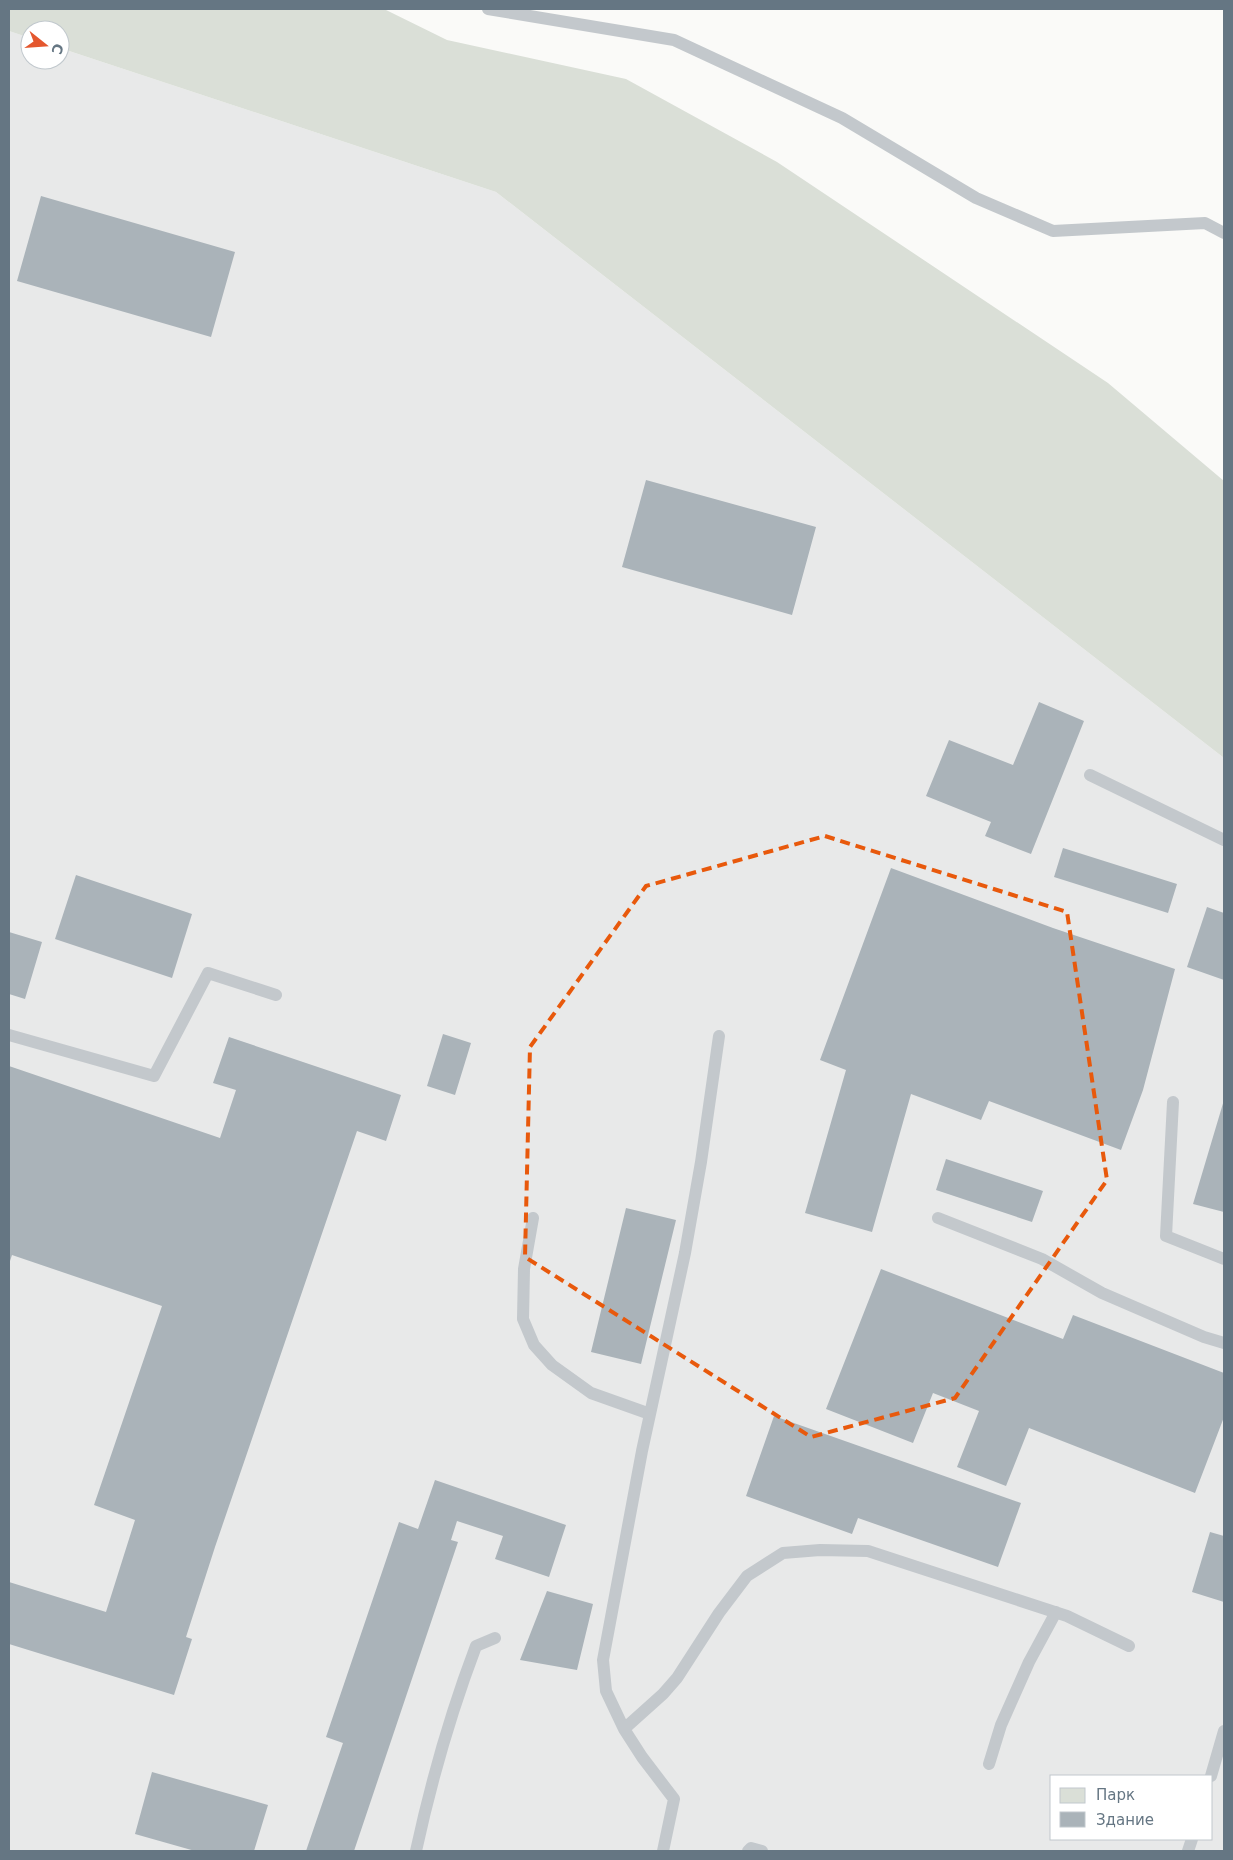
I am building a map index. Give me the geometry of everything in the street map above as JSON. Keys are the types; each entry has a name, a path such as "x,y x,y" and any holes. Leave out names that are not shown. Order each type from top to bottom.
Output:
{"lane":[{"path":"488,9 674,40 842,118 976,198 1053,231 1205,223 1224,233"},
{"path":"1090,775 1224,840"},
{"path":"9,1036 154,1076 208,973 276,994"},
{"path":"663,1851 674,1798 642,1757 624,1729 606,1691 603,1660 642,1451 685,1253 701,1162 718,1036"},
{"path":"1173,1102 1166,1236 1224,1258"},
{"path":"532,1218 524,1269 523,1319 534,1345 552,1365 591,1393 650,1414"},
{"path":"938,1218 1042,1259 1102,1293 1204,1337 1224,1343"},
{"path":"624,1729 677,1678 719,1612 747,1576 783,1553 820,1550 868,1551 1056,1612 1129,1646"},
{"path":"989,1764 1001,1724 1056,1612"},
{"path":"416,1851 425,1808 463,1682 476,1646 495,1638"},
{"path":"1211,1775 1224,1731"},
{"path":"748,1851 751,1848 762,1851"}],"highlighted area":[{"path":"825,836 1067,912 1107,1180 955,1398 811,1437 525,1257 530,1047 646,886"}],"shaded area":[{"path":"9,31 20,35 20,70 70,70 70,51 496,192 1224,758 1224,1851 9,1851"}],"green space":[{"path":"9,9 384,9 447,40 626,79 777,162 1108,383 1224,481 1224,758 496,192 70,51 70,20 20,20 20,35 9,31"}],"building":[{"path":"41,196 235,252 211,337 17,281"},
{"path":"646,480 816,527 792,615 622,567"},
{"path":"1039,702 1084,721 1031,854 985,836 991,822 926,796 949,740 1013,765"},
{"path":"1063,848 1177,884 1168,913 1054,877"},
{"path":"891,868 1053,928 1175,969 1143,1090 1121,1150 989,1101 981,1120 911,1094 872,1232 805,1213 846,1070 820,1060"},
{"path":"76,875 192,914 172,978 55,939"},
{"path":"1207,907 1224,913 1224,980 1187,967"},
{"path":"9,932 42,942 25,999 9,994"},
{"path":"443,1034 471,1043 455,1095 427,1086"},
{"path":"229,1037 401,1095 386,1141 357,1131 215,1547 186,1637 192,1639 174,1695 9,1644 9,1582 106,1612 135,1520 94,1505 162,1306 12,1255 9,1264 9,1066 220,1138 236,1090 213,1083"},
{"path":"1224,1100 1224,1212 1193,1204"},
{"path":"946,1159 1043,1191 1032,1222 936,1190"},
{"path":"626,1208 676,1220 641,1364 591,1352"},
{"path":"881,1269 1063,1339 1073,1315 1224,1373 1224,1417 1195,1493 1029,1428 1006,1486 957,1467 979,1411 933,1393 913,1443 826,1409"},
{"path":"774,1416 1021,1503 998,1567 858,1518 852,1534 746,1496"},
{"path":"435,1480 566,1525 549,1577 495,1559 503,1536 457,1521 451,1540 458,1542 354,1851 306,1851 343,1743 326,1737 399,1522 418,1529"},
{"path":"1210,1532 1224,1536 1224,1602 1192,1592"},
{"path":"547,1591 593,1604 577,1670 520,1660"},
{"path":"152,1772 268,1805 254,1851 195,1851 135,1834"}]}
